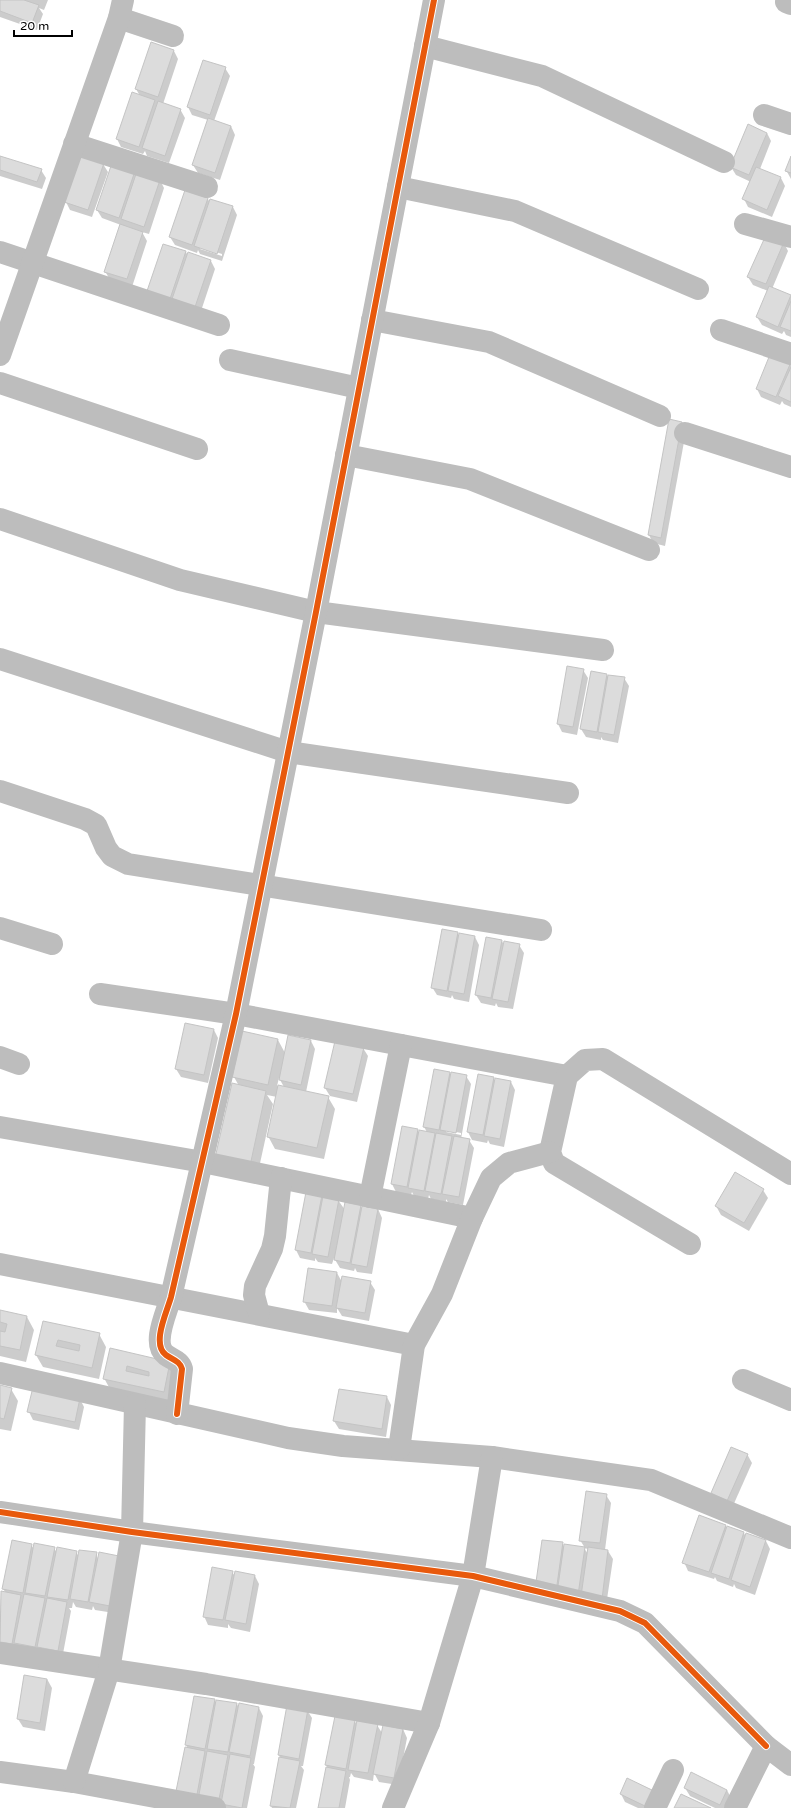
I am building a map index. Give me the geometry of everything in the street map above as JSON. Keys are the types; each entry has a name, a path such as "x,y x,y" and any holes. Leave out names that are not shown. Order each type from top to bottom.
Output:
{"street":[{"path":"177,1414 182,1369 181,1364 162,1352 159,1344 162,1327 171,1297 203,1162 236,1014 316,612 434,0"},
{"path":"0,356 121,9 173,36"},
{"path":"425,46 542,76 724,162"},
{"path":"764,115 791,124"},
{"path":"74,144 207,187"},
{"path":"398,186 515,211 698,290"},
{"path":"746,224 791,237"},
{"path":"0,252 219,325"},
{"path":"372,320 489,342 660,416"},
{"path":"721,330 791,354"},
{"path":"230,360 359,388"},
{"path":"0,383 197,449"},
{"path":"685,433 791,468"},
{"path":"346,455 470,479 650,550"},
{"path":"0,520 180,580 316,612 603,650"},
{"path":"0,659 288,752 568,793"},
{"path":"0,791 85,819 96,825 112,856 128,864 541,930"},
{"path":"0,928 52,944"},
{"path":"100,994 236,1014 567,1076"},
{"path":"370,1197 401,1045"},
{"path":"690,1244 554,1163 550,1152 567,1076 585,1060 603,1059 791,1174"},
{"path":"0,1127 203,1162 472,1218"},
{"path":"399,1449 414,1345 442,1294 472,1218 491,1178 509,1163 550,1152"},
{"path":"259,1314 254,1295 255,1286 272,1249 275,1236 281,1178"},
{"path":"0,1264 414,1345"},
{"path":"0,1373 288,1438 343,1446 492,1457 651,1480 791,1538"},
{"path":"743,1380 791,1400"},
{"path":"74,1782 109,1670 132,1532 135,1404"},
{"path":"394,1808 429,1723 473,1576 492,1457"},
{"path":"0,1512 132,1532 473,1576 620,1611 645,1623 766,1746 791,1766"},
{"path":"0,1653 206,1684 429,1723"},
{"path":"735,1808 766,1746"},
{"path":"655,1808 673,1770"},
{"path":"0,1772 74,1782 215,1808"}],"building":[{"path":"0,0 24,0 39,5 32,23 0,11"},
{"path":"151,42 174,50 158,97 135,89"},
{"path":"203,60 226,67 210,115 187,107"},
{"path":"132,92 155,100 139,147 116,139"},
{"path":"158,101 181,109 165,156 142,148"},
{"path":"208,118 231,126 215,173 192,165"},
{"path":"748,124 767,133 749,175 730,167"},
{"path":"81,155 104,163 88,210 64,202"},
{"path":"0,156 42,169 37,182 0,170"},
{"path":"791,156 791,173 785,171"},
{"path":"112,163 135,171 119,218 96,210"},
{"path":"756,167 781,177 767,210 742,199"},
{"path":"137,171 160,180 144,227 121,219"},
{"path":"185,190 208,198 192,245 169,237"},
{"path":"210,199 233,206 217,254 194,246"},
{"path":"120,224 143,232 127,279 104,272"},
{"path":"766,235 784,242 766,284 747,277"},
{"path":"163,244 186,251 170,299 147,291"},
{"path":"188,252 211,260 195,307 172,299"},
{"path":"769,286 791,295 778,327 756,317"},
{"path":"791,301 791,331 780,327"},
{"path":"771,352 791,362 776,397 756,389"},
{"path":"791,367 791,402 778,396"},
{"path":"669,419 682,422 661,538 648,535"},
{"path":"567,666 584,669 573,727 557,724"},
{"path":"591,671 607,674 597,732 580,729"},
{"path":"608,675 625,677 614,735 598,732"},
{"path":"442,929 458,932 447,991 431,988"},
{"path":"459,933 475,936 464,994 448,991"},
{"path":"486,937 502,940 491,998 475,995"},
{"path":"504,941 520,944 508,1002 492,999"},
{"path":"185,1023 214,1029 204,1075 175,1069"},
{"path":"242,1031 278,1039 268,1085 232,1077"},
{"path":"288,1035 311,1040 301,1085 279,1080"},
{"path":"335,1041 364,1047 353,1094 324,1088"},
{"path":"434,1069 450,1072 439,1130 423,1127"},
{"path":"451,1072 467,1075 456,1133 440,1130"},
{"path":"478,1074 494,1077 483,1135 467,1132"},
{"path":"495,1078 511,1081 500,1139 484,1136"},
{"path":"232,1083 266,1091 250,1166 215,1158"},
{"path":"278,1085 329,1096 317,1148 267,1137"},
{"path":"402,1126 418,1129 407,1187 391,1184"},
{"path":"419,1130 435,1133 424,1191 408,1188"},
{"path":"436,1133 452,1136 441,1194 425,1191"},
{"path":"454,1136 470,1139 459,1197 442,1194"},
{"path":"735,1172 764,1189 744,1223 715,1206"},
{"path":"306,1192 322,1195 311,1253 295,1250"},
{"path":"323,1196 339,1199 328,1257 312,1254"},
{"path":"345,1202 361,1205 350,1263 334,1260"},
{"path":"362,1206 378,1209 367,1267 351,1264"},
{"path":"308,1268 337,1272 332,1306 303,1302"},
{"path":"342,1276 371,1281 365,1313 336,1308"},
{"path":"0,1310 27,1316 20,1350 0,1346 0,1331 5,1332 7,1324 0,1322"},
{"path":"43,1321 100,1333 92,1368 35,1355","holes":["58,1340 80,1345 79,1351 56,1346"]},
{"path":"110,1348 170,1362 164,1392 103,1379","holes":["127,1366 149,1372 149,1376 126,1371"]},
{"path":"0,1385 12,1388 4,1419 0,1418"},
{"path":"33,1387 80,1398 75,1422 27,1412"},
{"path":"339,1389 387,1396 382,1429 333,1421"},
{"path":"731,1447 748,1454 727,1501 711,1493"},
{"path":"586,1491 607,1494 600,1543 579,1541"},
{"path":"699,1515 726,1525 709,1572 682,1563"},
{"path":"727,1526 744,1532 729,1579 711,1573"},
{"path":"746,1533 766,1540 750,1587 731,1580"},
{"path":"12,1540 32,1544 23,1593 2,1589"},
{"path":"542,1540 563,1542 556,1592 535,1589"},
{"path":"34,1543 55,1547 45,1596 25,1593"},
{"path":"564,1544 585,1547 578,1595 557,1593"},
{"path":"57,1547 77,1551 68,1600 47,1597"},
{"path":"588,1547 608,1550 602,1599 581,1596"},
{"path":"79,1550 97,1552 88,1602 70,1599"},
{"path":"99,1552 119,1556 110,1606 89,1602"},
{"path":"212,1567 233,1571 223,1620 203,1617"},
{"path":"235,1571 255,1575 246,1624 225,1620"},
{"path":"1,1591 21,1595 12,1644 0,1642"},
{"path":"24,1594 45,1598 35,1647 14,1643"},
{"path":"47,1598 67,1602 58,1651 37,1647"},
{"path":"24,1675 47,1679 40,1723 17,1719"},
{"path":"194,1696 215,1699 205,1749 185,1745"},
{"path":"216,1700 237,1703 228,1752 207,1749"},
{"path":"239,1703 259,1707 250,1756 229,1752"},
{"path":"287,1705 308,1709 299,1759 278,1755"},
{"path":"335,1716 355,1720 346,1769 325,1765"},
{"path":"357,1720 378,1724 368,1773 348,1770"},
{"path":"383,1725 403,1729 394,1778 373,1774"},
{"path":"185,1747 205,1751 196,1800 175,1796"},
{"path":"207,1751 228,1755 218,1804 198,1800"},
{"path":"230,1754 251,1758 242,1808 221,1804"},
{"path":"279,1757 300,1761 290,1808 270,1806"},
{"path":"326,1767 346,1771 339,1808 318,1808"},
{"path":"691,1772 727,1790 720,1805 684,1788"},
{"path":"627,1778 654,1791 647,1807 620,1794"},
{"path":"681,1794 711,1808 674,1808"}],"cycle path":[{"path":"177,1414 182,1369 178,1362 166,1355 162,1350 160,1343 161,1328 171,1297 236,1014 316,612 434,0"},
{"path":"0,1512 132,1532 473,1576 620,1611 645,1623 766,1746"}]}
